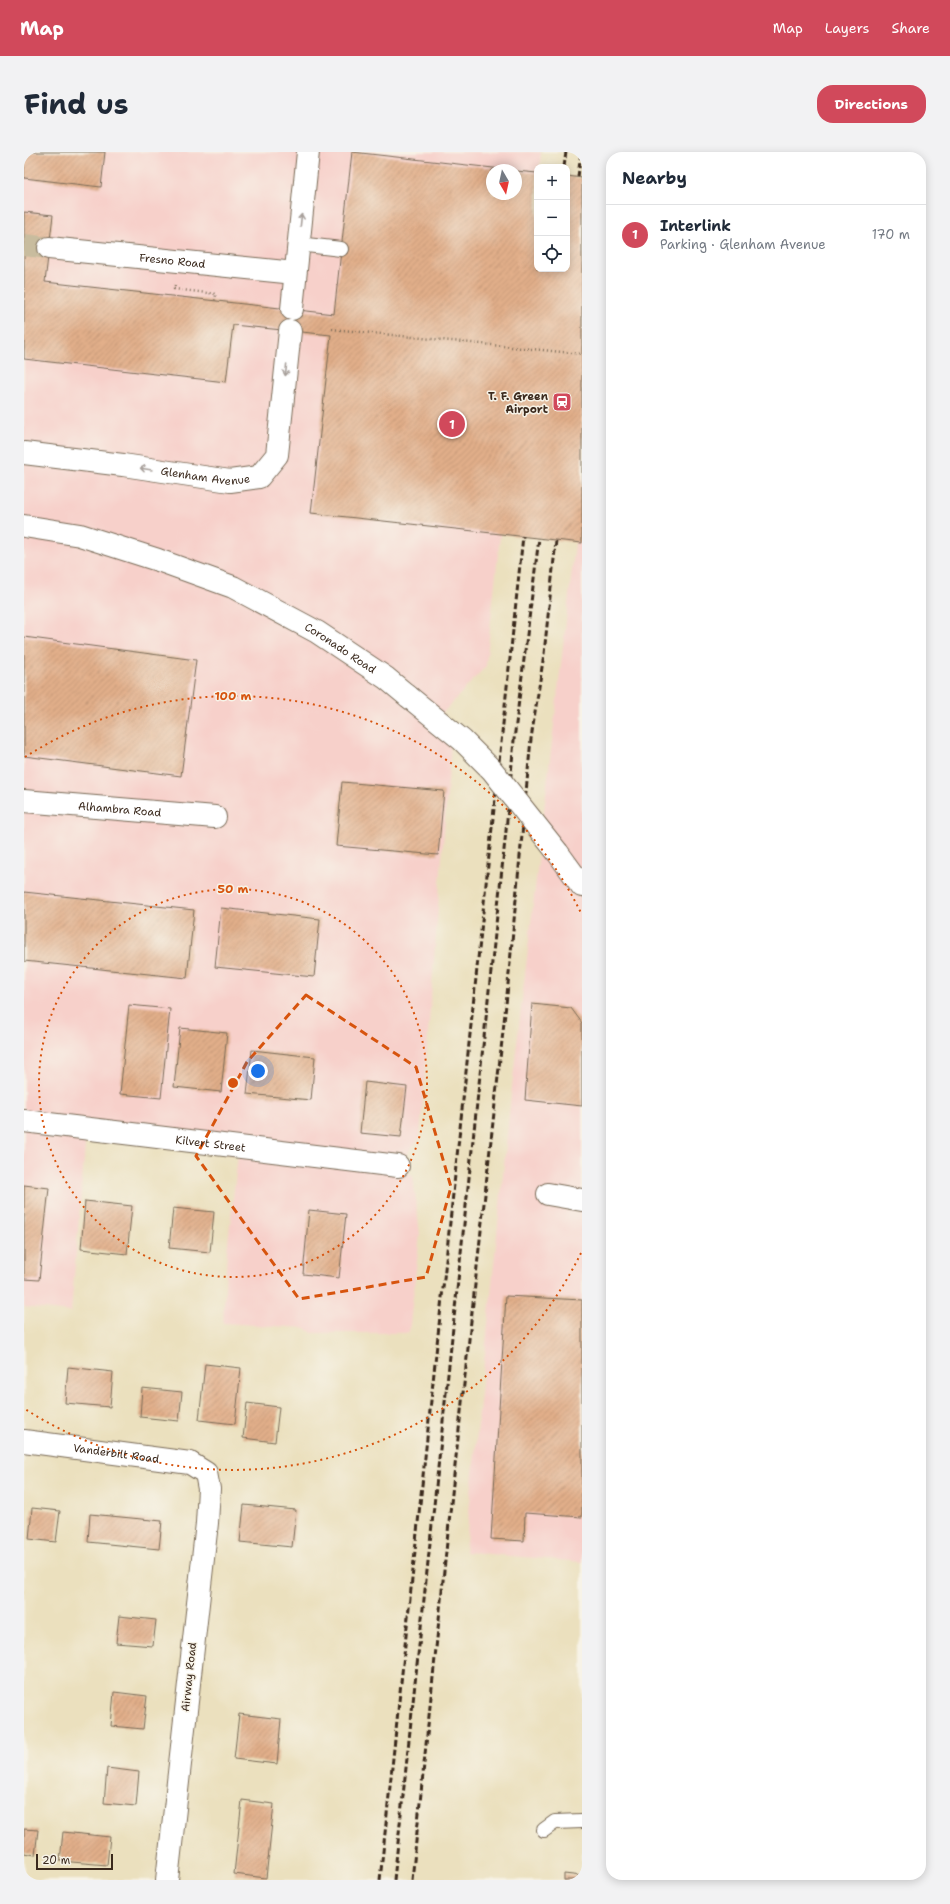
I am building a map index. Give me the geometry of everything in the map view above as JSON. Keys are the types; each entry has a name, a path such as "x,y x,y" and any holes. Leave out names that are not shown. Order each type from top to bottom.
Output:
{"street":[{"path":"292,309 308,152"},
{"name":"Fresno Road","path":"49,248 295,273"},
{"name":"Glenham Avenue","path":"24,453 123,465 230,481 258,477 277,455 290,331"},
{"name":"Coronado Road","path":"24,526 80,536 158,560 233,587 317,632 386,678 462,740 492,770 558,853 582,886"},
{"name":"Alhambra Road","path":"24,801 215,817"},
{"name":"Kilvert Street","path":"24,1121 398,1166"},
{"path":"548,1194 582,1200"},
{"name":"Vanderbilt Road","path":"24,1441 190,1463 206,1474"},
{"name":"Airway Road","path":"167,1880 206,1523 209,1489 206,1474"}],"lane":[{"path":"298,244 341,249"},
{"path":"544,1830 555,1822 582,1821"}],"path":[{"path":"175,282 174,289 216,294 215,301"},
{"path":"332,329 582,354"}],"highlighted area":[{"path":"306,995 416,1067 451,1187 426,1277 299,1299 196,1156 247,1062"}],"shaded area":[{"path":"24,152 541,152 540,164 534,164 534,220 486,666 441,715 452,731 420,1137 398,1166 413,1176 420,1234 409,1333 312,1333 306,1328 223,1323 227,1251 238,1155 86,1135 71,1312 24,1307"},
{"path":"582,483 582,1562 465,1552 511,1095"}],"building":[{"path":"24,152 105,152 101,187 24,178"},
{"path":"352,152 486,167 486,200 522,200 522,172 534,173 534,272 570,272 570,176 582,178 582,543 311,513 331,335 233,325 226,382 24,359 24,212 53,215 45,282 334,314"},
{"path":"24,637 196,660 181,776 24,756"},
{"path":"342,782 444,791 438,855 336,846"},
{"path":"24,892 194,910 187,978 24,961"},
{"path":"221,908 320,919 314,977 215,967"},
{"path":"532,1004 571,1008 582,1023 582,1106 525,1100"},
{"path":"129,1005 170,1009 161,1098 120,1094"},
{"path":"180,1028 227,1033 221,1092 174,1087"},
{"path":"252,1050 315,1057 311,1100 247,1094"},
{"path":"365,1082 407,1087 401,1137 360,1133"},
{"path":"24,1185 49,1188 39,1280 24,1279"},
{"path":"85,1201 132,1206 127,1254 81,1249"},
{"path":"173,1208 214,1212 210,1252 169,1248"},
{"path":"309,1210 346,1214 339,1278 303,1274"},
{"path":"506,1296 582,1300 582,1517 525,1513 524,1541 491,1539"},
{"path":"205,1364 241,1368 235,1424 199,1420"},
{"path":"68,1367 113,1372 110,1407 65,1403"},
{"path":"142,1388 182,1392 179,1421 140,1417"},
{"path":"247,1403 279,1407 275,1442 243,1438"},
{"path":"244,1505 296,1510 292,1547 240,1542"},
{"path":"32,1508 60,1511 56,1542 29,1539"},
{"path":"90,1514 162,1521 159,1549 88,1542"},
{"path":"119,1616 156,1620 153,1646 116,1643"},
{"path":"114,1692 147,1696 143,1729 111,1726"},
{"path":"239,1714 281,1719 277,1764 234,1759"},
{"path":"107,1768 139,1772 136,1806 104,1803"},
{"path":"242,1800 274,1804 266,1878 234,1874"},
{"path":"24,1829 38,1830 35,1855 24,1853"},
{"path":"63,1832 110,1837 107,1865 60,1861"},
{"path":"564,1874 582,1876 582,1880 564,1880"}],"tunnel":[{"path":"24,245 49,248"}],"railway":[{"path":"564,164 566,152"},
{"path":"578,177 581,152"},
{"path":"380,1880 523,536"},
{"path":"394,1880 506,831 514,740 539,538"},
{"path":"412,1880 453,1484 507,995 531,739 544,654 556,540"}],"place":[{"name":"T. F. Green Airport","path":"562,402"},
{"name":"Interlink","path":"452,424"}]}
